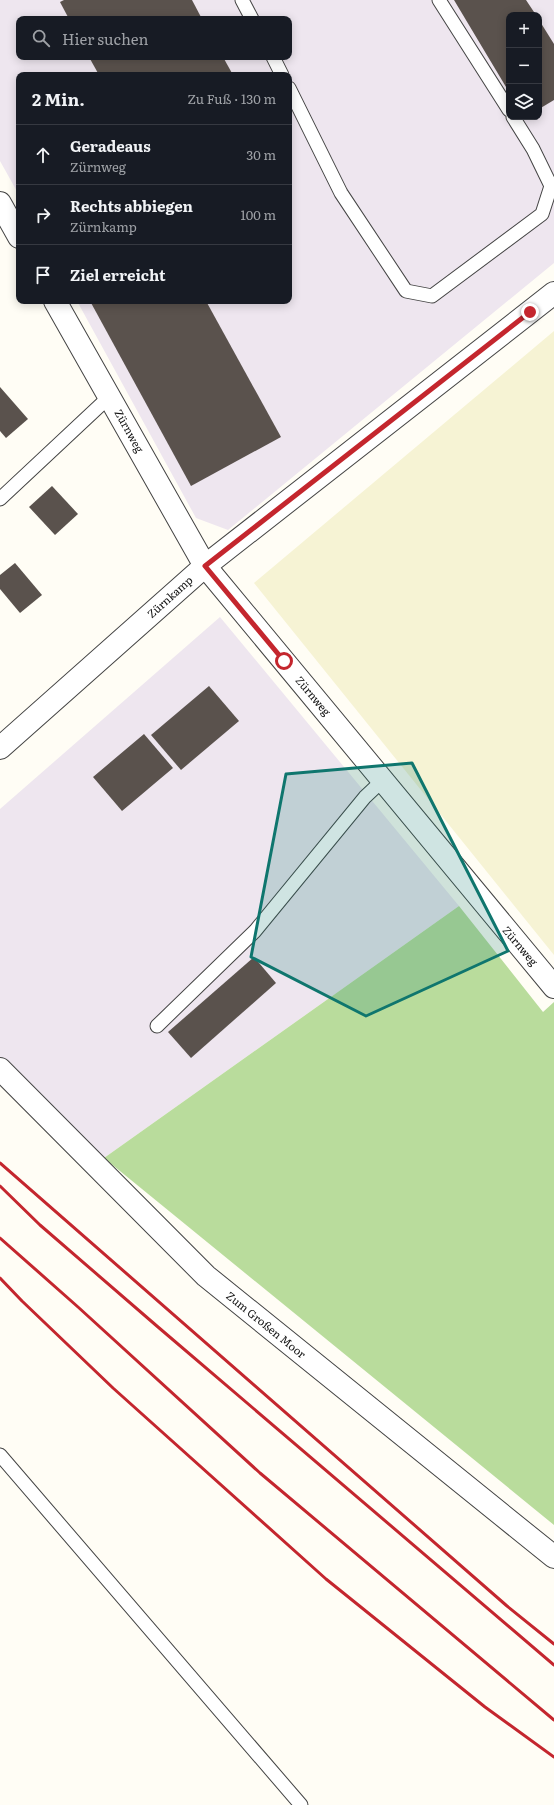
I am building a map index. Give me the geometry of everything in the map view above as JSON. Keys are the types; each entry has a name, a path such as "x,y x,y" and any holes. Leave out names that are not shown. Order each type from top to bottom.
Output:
{"street":[{"path":"2,210 16,232"},
{"name":"Zürnkamp","path":"0,748 205,566 554,293"},
{"name":"Zürnweg","path":"57,304 205,566 554,987"},
{"name":"Zum Großen Moor","path":"0,1069 206,1276 554,1557"}],"lane":[{"path":"242,0 250,16"},
{"path":"438,0 506,105"},
{"path":"274,60 280,72"},
{"path":"292,94 341,193 406,291 432,296 542,214 550,186 533,148 515,120"},
{"path":"0,499 109,396"},
{"path":"157,1026 255,931 365,797 383,780"},
{"path":"0,1455 301,1805"}],"highlighted area":[{"path":"412,763 508,951 366,1016 251,957 286,774"}],"shaded area":[{"path":"0,0 554,0 554,263 228,530 196,518 79,304 292,304 292,72 16,72 16,190 0,161"},
{"path":"554,331 554,955 254,583"},
{"path":"220,617 459,906 104,1158 0,1059 0,809"}],"green space":[{"path":"459,906 543,1012 554,1002 554,1525 104,1158"}],"building":[{"path":"64,0 192,0 200,16 67,16 60,2"},
{"path":"454,0 526,0 534,12 506,12 506,87"},
{"path":"542,25 554,44 554,100 542,107"},
{"path":"91,60 225,60 231,72 97,72"},
{"path":"92,304 208,304 281,437 191,486"},
{"path":"0,387 28,419 6,438 0,431"},
{"path":"52,486 78,514 55,535 29,507"},
{"path":"15,563 42,595 20,613 0,589 0,575"},
{"path":"209,686 239,721 181,770 151,735"},
{"path":"144,734 173,768 122,811 93,777"},
{"path":"254,957 276,983 191,1058 168,1032"}],"railway":[{"path":"0,1163 507,1606 554,1644"},
{"path":"0,1186 40,1225 554,1665"},
{"path":"0,1238 260,1473 554,1720"},
{"path":"0,1278 113,1388 326,1579 485,1707 554,1757"}],"route":[{"path":"284,661 205,566 530,312"}]}
